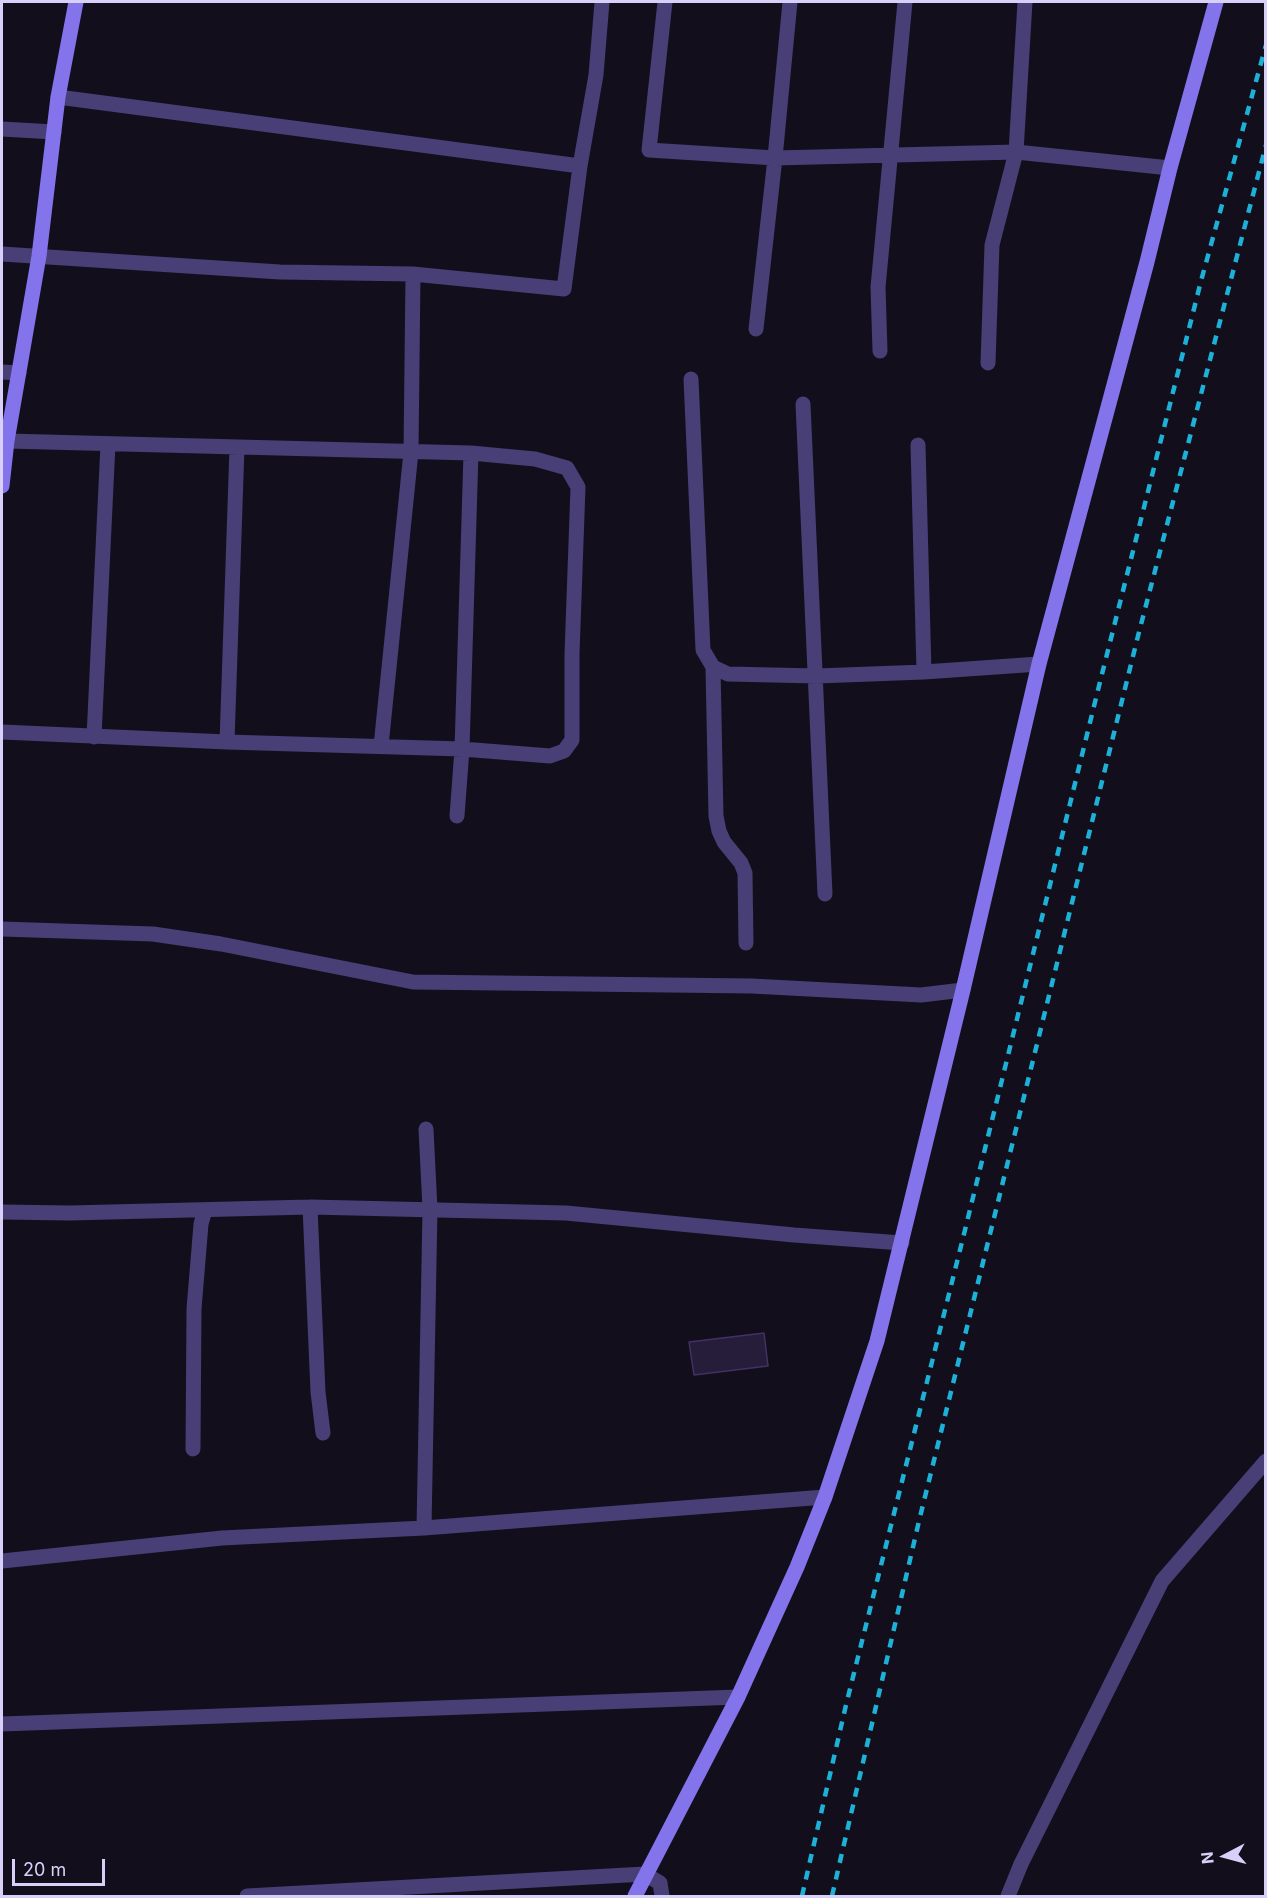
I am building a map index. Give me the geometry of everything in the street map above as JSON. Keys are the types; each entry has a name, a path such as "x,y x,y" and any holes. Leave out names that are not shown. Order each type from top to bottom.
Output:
{"main road":[{"path":"2,476 39,256 58,97 76,2"},
{"path":"635,1896 738,1697 797,1567 825,1497 877,1341 963,990 1039,664 1216,2"}],"street":[{"path":"2,254 280,272 413,274 564,289 580,166 596,75 602,2"},
{"path":"665,2 649,150 775,158 1017,152 1170,168"},
{"path":"756,329 790,2"},
{"path":"880,351 878,287 905,2"},
{"path":"988,363 992,245 1017,152 1025,2"},
{"path":"58,97 580,166"},
{"path":"2,129 54,132"},
{"path":"381,746 411,452 413,274"},
{"path":"2,372 19,373"},
{"path":"691,380 703,650 713,667 716,816 724,842 741,863 745,873 746,943"},
{"path":"803,404 825,894"},
{"path":"2,732 462,749 550,756 564,751 572,740 572,654 578,487 567,468 536,459 471,453 7,441"},
{"path":"94,737 108,444"},
{"path":"918,445 924,672"},
{"path":"227,742 237,447"},
{"path":"457,816 462,749 471,453"},
{"path":"713,667 728,674 814,676 924,672 1039,664"},
{"path":"2,929 153,934 221,944 413,982 752,986 921,995 963,990"},
{"path":"424,1528 430,1209 426,1129"},
{"path":"2,1212 70,1213 310,1207 566,1213 902,1243"},
{"path":"310,1207 318,1392 323,1433"},
{"path":"193,1449 194,1309 201,1224 205,1210"},
{"path":"1008,1896 1021,1864 1162,1581 1266,1461"},
{"path":"2,1561 222,1538 424,1528 825,1497"},
{"path":"2,1724 738,1697"},
{"path":"247,1896 645,1874 660,1883 662,1896"}],"building":[{"path":"764,1333 768,1366 694,1375 689,1342"}],"railway":[{"path":"802,1896 846,1705 1099,686 1201,281 1266,45"},
{"path":"832,1896 919,1521 1138,636 1266,145"}]}
